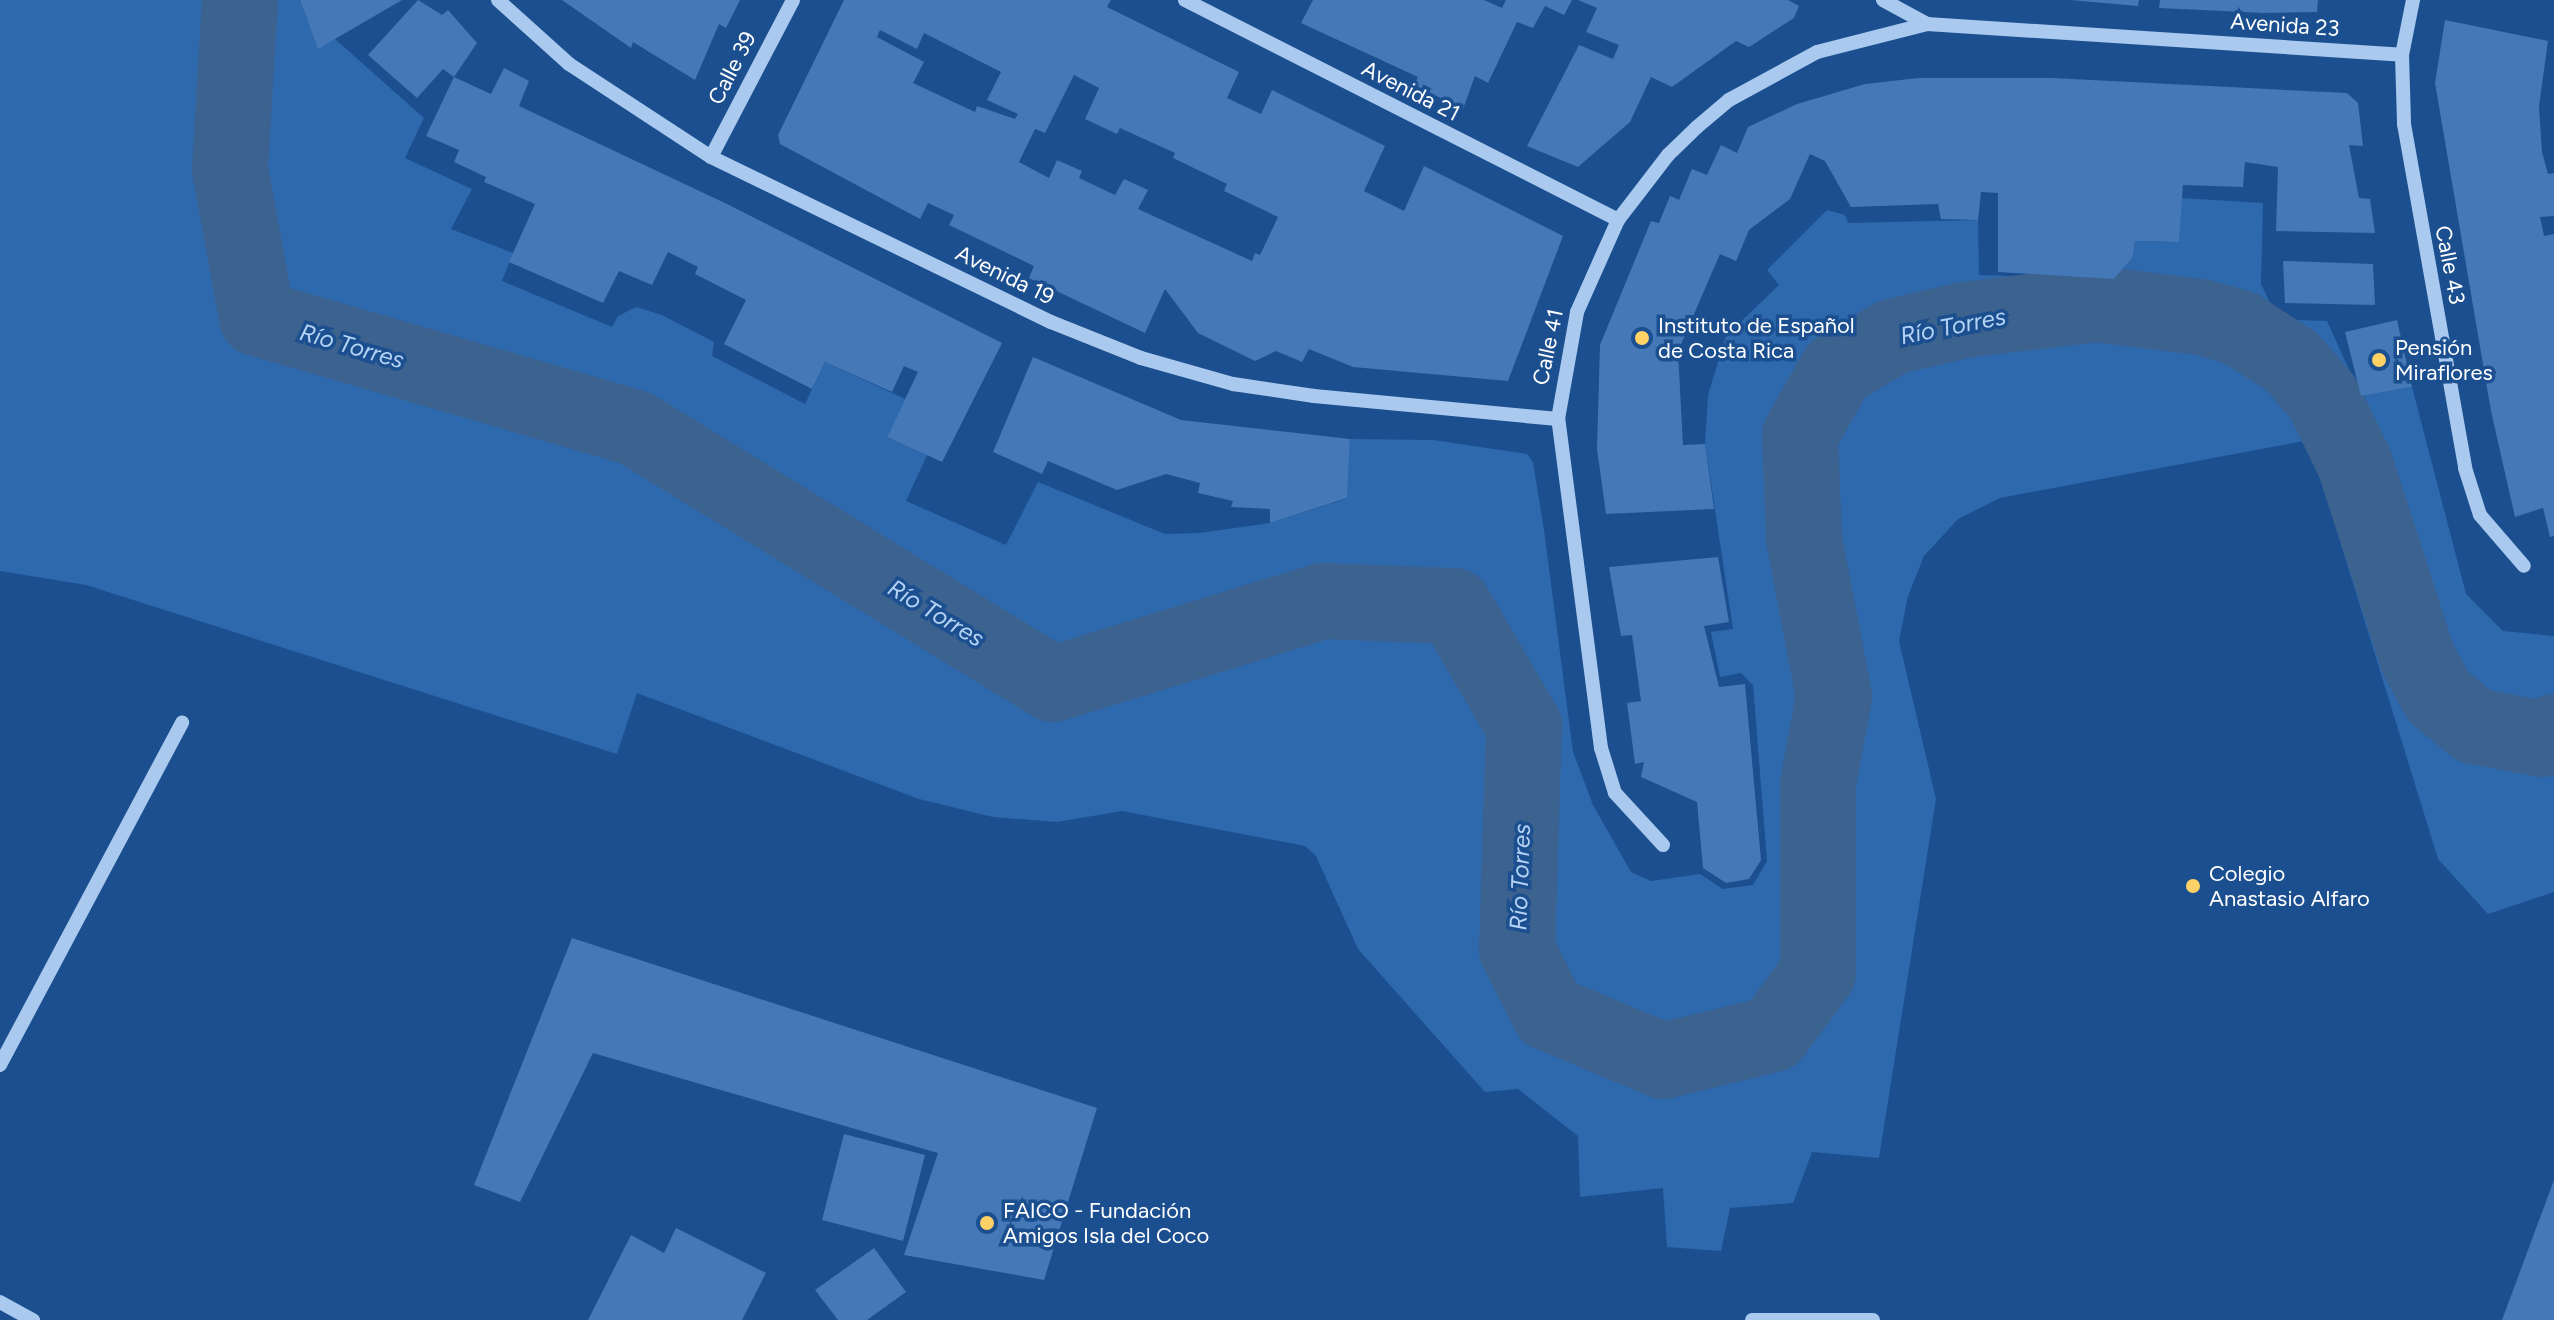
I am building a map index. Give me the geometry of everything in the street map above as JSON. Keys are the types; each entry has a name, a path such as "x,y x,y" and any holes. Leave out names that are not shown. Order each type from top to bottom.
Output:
{"street":[{"name":"Avenida 19","path":"498,0 569,64 711,157 1051,322 1141,358 1233,384 1314,396 1558,419"},
{"name":"Calle 39","path":"711,157 793,0"},
{"name":"Avenida 21","path":"1185,0 1618,220"},
{"name":"Avenida 23","path":"1883,0 1927,24 2402,55"},
{"name":"Calle 43","path":"2413,0 2402,55 2402,100 2415,201 2465,468 2480,515 2524,566"},
{"name":"Calle 41","path":"1663,845 1629,812 1606,771 1558,419 1577,312 1618,220 1668,155 1729,100 1817,52 1927,24"},
{"path":"0,1065 182,722"},
{"path":"0,1302 33,1320"},
{"path":"1752,1320 1873,1320"}],"shaded area":[{"path":"0,0 300,0 318,48 335,39 424,118 405,158 472,189 451,229 513,253 502,281 612,327 618,316 636,307 662,315 714,342 712,356 805,404 825,362 905,399 887,437 927,455 906,501 1006,545 1038,482 1165,534 1199,533 1270,523 1346,499 1350,439 1433,440 1527,454 1533,462 1544,530 1573,752 1593,805 1631,872 1651,881 1700,874 1723,889 1753,885 1767,861 1753,685 1741,673 1720,677 1711,632 1733,629 1705,444 1708,395 1726,336 1779,285 1767,270 1827,210 1845,215 1848,223 1978,220 1979,275 2114,279 2133,257 2135,241 2179,242 2181,198 2263,203 2261,284 2272,307 2296,320 2327,321 2361,396 2412,387 2466,594 2503,631 2554,636 2554,892 2488,914 2438,859 2309,440 2000,498 1958,519 1924,556 1908,596 1899,641 1936,799 1879,1158 1812,1152 1793,1203 1730,1208 1721,1251 1667,1247 1663,1188 1580,1197 1578,1136 1518,1089 1485,1092 1358,949 1316,856 1305,846 1122,811 1057,822 993,817 919,799 637,693 617,754 86,585 0,571"}],"building":[{"path":"300,0 402,0 318,49"},
{"path":"418,0 442,15 448,10 477,43 454,77 443,69 417,98 368,55"},
{"path":"562,0 740,0 726,28 719,24 695,80 633,42 631,48"},
{"path":"844,0 1111,0 1107,7 1239,72 1227,98 1261,114 1272,90 1385,146 1364,191 1404,211 1424,166 1563,236 1508,381 1353,367 1309,349 1302,362 1276,351 1255,361 1198,333 1165,289 1145,333 1029,278 1034,266 949,225 954,215 928,203 920,219 780,144 778,135","holes":["880,30 917,49 924,33 1001,72 987,100 1018,114 1015,119 977,106 975,112 913,83 924,62 877,37","1074,75 1099,88 1085,119 1117,134 1120,128 1175,153 1173,158 1227,184 1224,191 1278,217 1260,255 1255,253 1252,261 1138,209 1148,190 1124,179 1115,195 1079,178 1082,171 1057,160 1049,178 1019,162 1035,129 1045,133"]},
{"path":"1313,0 1484,0 1502,8 1506,0 1572,0 1564,15 1545,6 1533,28 1517,22 1488,83 1475,76 1463,109 1414,85 1418,77 1301,23"},
{"path":"1578,0 1788,0 1799,6 1794,18 1749,47 1736,41 1672,87 1651,77 1630,122 1578,167 1527,146 1579,45 1613,59 1619,45 1586,32 1597,8"},
{"path":"2070,0 2139,0 2138,6"},
{"path":"2160,0 2318,0 2317,12 2264,13 2159,8"},
{"path":"2445,20 2548,41 2539,106 2542,152 2548,174 2554,173 2554,216 2540,217 2544,236 2554,234 2554,536 2550,537 2543,508 2515,517 2491,411 2435,83"},
{"path":"504,68 529,81 519,106 727,204 1002,343 942,462 887,437 918,372 904,366 892,392 825,362 812,389 724,344 746,300 695,274 698,267 668,252 652,285 619,271 603,303 509,262 535,204 484,182 486,177 454,162 459,150 426,136 454,77 491,94"},
{"path":"1918,78 2052,78 2347,93 2358,103 2363,146 2349,145 2359,198 2370,199 2375,233 2276,231 2278,167 2245,162 2243,187 2183,185 2179,242 2135,241 2133,257 2114,279 1998,272 1998,193 1981,192 1978,220 1941,219 1938,204 1851,207 1825,161 1810,154 1790,199 1749,230 1736,261 1720,254 1678,351 1683,445 1705,444 1714,509 1606,514 1597,449 1600,345 1651,221 1659,223 1670,196 1679,200 1692,169 1707,175 1721,145 1737,153 1748,127 1797,104 1865,84"},
{"path":"2283,261 2373,264 2375,305 2285,303"},
{"name":"Pensión Miraflores","path":"2397,320 2412,387 2361,396 2345,332"},
{"path":"1033,357 1181,420 1350,439 1347,498 1270,523 1270,509 1231,507 1233,501 1198,493 1200,483 1166,474 1117,490 1048,461 1042,474 993,452"},
{"path":"1718,557 1729,622 1704,626 1719,687 1745,684 1761,860 1749,879 1726,883 1703,868 1697,802 1641,777 1644,762 1635,764 1627,703 1641,701 1632,635 1621,636 1609,567"},
{"path":"572,938 1097,1108 1044,1280 904,1255 938,1153 593,1053 520,1202 474,1185"},
{"path":"844,1134 925,1155 903,1241 822,1220"},
{"path":"2554,1180 2554,1320 2502,1320"},
{"path":"676,1228 766,1273 742,1320 588,1320 631,1235 664,1253"},
{"path":"874,1248 906,1292 867,1320 838,1320 815,1290"}],"waterway":[{"name":"Río Torres","path":"240,0 230,169 257,318 635,428 1053,684 1322,601 1454,606 1524,726 1517,950 1549,1013 1663,1061 1773,1034 1818,973 1818,784 1834,696 1804,538 1800,435 1837,370 1892,337 1964,320 2096,304 2201,317 2240,328 2292,362 2323,398 2355,464 2418,659 2438,696 2474,726 2542,739 2554,732"}],"place":[{"name":"Instituto de Español de Costa Rica","path":"1642,338"},
{"name":"Pensión Miraflores","path":"2379,360"},
{"name":"Colegio Anastasio Alfaro","path":"2193,886"},
{"name":"FAICO - Fundación Amigos Isla del Coco","path":"987,1223"}]}
